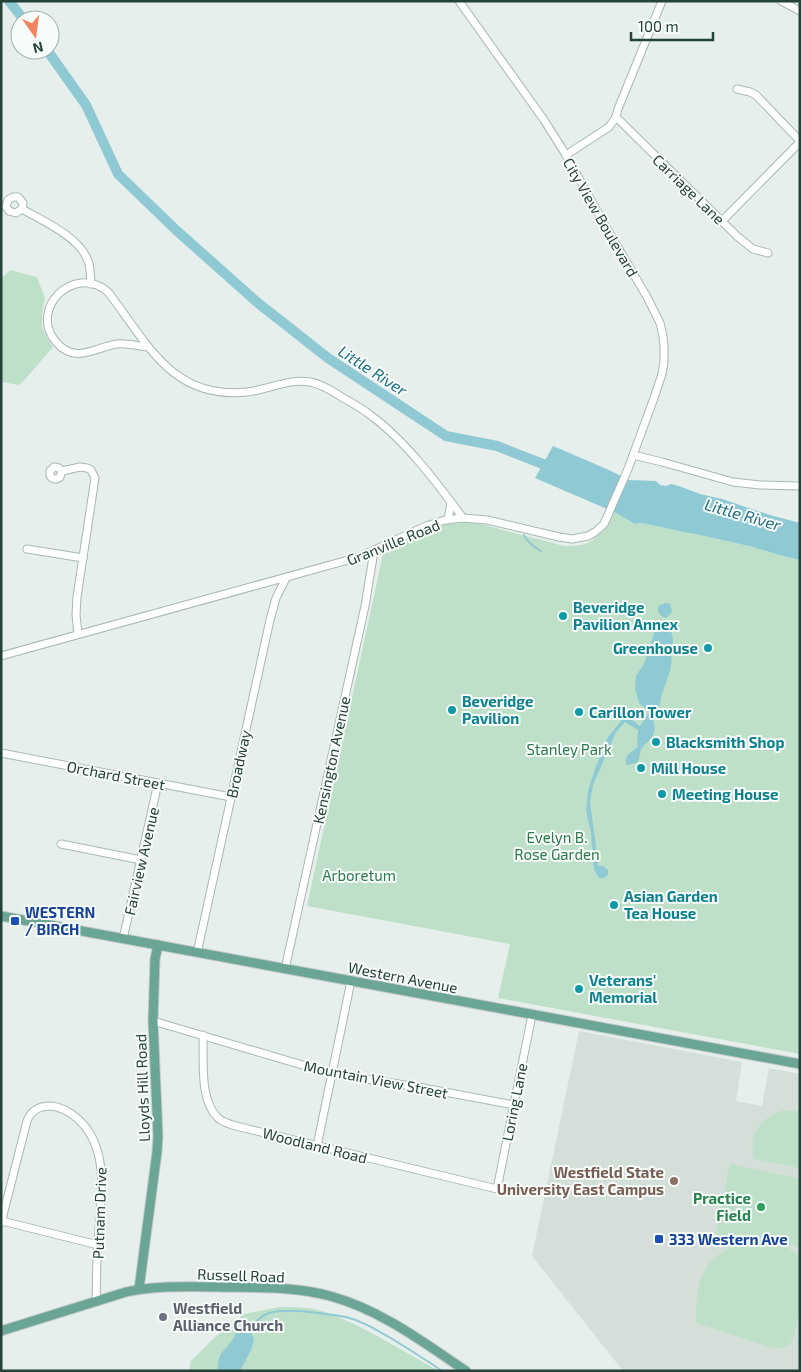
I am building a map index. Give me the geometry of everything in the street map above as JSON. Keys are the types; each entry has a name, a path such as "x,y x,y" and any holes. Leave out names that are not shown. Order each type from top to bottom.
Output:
{"main road":[{"name":"Western Avenue","path":"1,916 800,1064"},
{"name":"Lloyds Hill Road","path":"140,1290 158,1136 153,1021 155,966 158,945"},
{"name":"Russell Road","path":"1,1330 140,1290 189,1287 299,1290 331,1296 383,1318 466,1371"}],"street":[{"name":"City View Boulevard","path":"459,1 544,120 566,155 660,323 663,336 664,362 662,374 633,455"},
{"path":"566,155 609,128 616,117 662,1"},
{"path":"781,1 800,11"},
{"path":"722,221 800,142 756,95 737,89"},
{"name":"Carriage Lane","path":"616,117 738,237 753,249 768,253"},
{"path":"22,209 62,233 83,250 88,262 91,284"},
{"path":"148,347 117,344 89,353 77,354 66,350 56,342 49,329 48,312 60,291 70,285 91,284 108,292 148,347 163,364 195,386 232,393 266,389 299,381 324,386 357,406 380,423 408,450 463,518"},
{"path":"633,455 733,482 770,486 800,486"},
{"name":"Granville Road","path":"1,656 353,559 426,526 448,520 463,518 500,522 559,537 576,539 588,536 602,527 606,520 633,455"},
{"path":"62,471 83,467 91,470 94,476 76,610 78,634"},
{"path":"448,520 451,502"},
{"path":"27,549 83,558"},
{"name":"Kensington Avenue","path":"285,969 365,606 374,551"},
{"name":"Broadway","path":"197,952 270,620 276,598 286,578"},
{"name":"Orchard Street","path":"1,753 231,797"},
{"name":"Fairview Avenue","path":"123,939 158,784"},
{"path":"61,844 141,860"},
{"path":"317,1146 351,981"},
{"name":"Loring Lane","path":"497,1189 532,1015"},
{"name":"Mountain View Street","path":"153,1021 333,1074 418,1087 514,1105"},
{"name":"Woodland Road","path":"203,1035 205,1092 208,1102 218,1119 232,1126 497,1189"},
{"name":"Putnam Drive","path":"2,1222 29,1115 34,1110 42,1107 61,1108 73,1115 86,1127 94,1139 100,1155 101,1199 96,1302"},
{"path":"2,1222 98,1245"}],"shaded area":[{"name":"Westfield State University East Campus","path":"579,1031 742,1062 736,1101 762,1106 769,1068 800,1074 800,1371 623,1371 532,1256"}],"green space":[{"path":"10,270 37,277 45,298 42,327 53,347 20,385 1,382 1,279"},
{"name":"Stanley Park","path":"614,512 635,524 642,523 691,533 800,560 800,1054 498,998 510,944 307,906 383,554 420,534 448,524 473,522 564,546 581,545 593,540 599,530 603,532"},
{"path":"786,1110 800,1111 799,1168 754,1159 753,1138 758,1128 770,1116"},
{"name":"Practice Field","path":"730,1164 800,1178 800,1249 784,1242 760,1237 735,1240 713,1248"},
{"path":"760,1240 781,1243 796,1253 800,1253 799,1312 793,1338 790,1344 782,1348 773,1348 696,1323 700,1281 710,1264 717,1256 733,1246 745,1241"},
{"path":"279,1307 314,1309 340,1318 439,1371 189,1371 191,1361 213,1339 244,1314"}],"water":[{"path":"553,446 629,480 656,481 660,485 666,486 671,484 679,486 700,494 800,523 800,560 691,533 642,523 635,524 614,512 535,478"},
{"path":"666,603 670,604 672,612 665,618 660,615 658,606"},
{"path":"658,627 671,631 673,639 671,667 662,693 659,709 653,713 654,733 641,750 637,763 626,765 626,757 638,745 638,730 625,722 616,732 593,785 590,802 598,866 603,866 608,870 608,875 604,878 599,878 594,869 591,832 586,811 588,791 608,737 624,717 628,717 640,726 649,712 639,703 635,689 636,676 645,662 655,630"},
{"path":"237,1331 251,1333 254,1339 251,1350 240,1371 218,1371 221,1355"}],"waterway":[{"name":"Little River","path":"9,1 16,10"},
{"name":"Little River","path":"54,60 86,105 118,174 176,230 258,303 328,358 446,436 497,446 553,468"},
{"path":"524,535 531,544 541,551"},
{"path":"246,1333 262,1316 277,1311 308,1312 346,1317 379,1331 442,1371"}],"place":[{"name":"Beveridge Pavilion Annex","path":"563,616"},
{"name":"Greenhouse","path":"708,648"},
{"name":"Beveridge Pavilion","path":"452,710"},
{"name":"Carillon Tower","path":"579,712"},
{"name":"Blacksmith Shop","path":"656,742"},
{"name":"Mill House","path":"641,768"},
{"name":"Meeting House","path":"662,794"},
{"name":"Asian Garden Tea House","path":"614,905"},
{"name":"WESTERN / BIRCH","path":"15,921"},
{"name":"Veterans' Memorial","path":"579,989"},
{"name":"Westfield State University East Campus","path":"674,1181"},
{"name":"Practice Field","path":"761,1207"},
{"name":"333 Western Ave","path":"659,1239"},
{"name":"Westfield Alliance Church","path":"163,1317"}],"park label":[{"name":"Evelyn B. Rose Garden","path":"557,846"},
{"name":"Arboretum","path":"359,875"}]}
